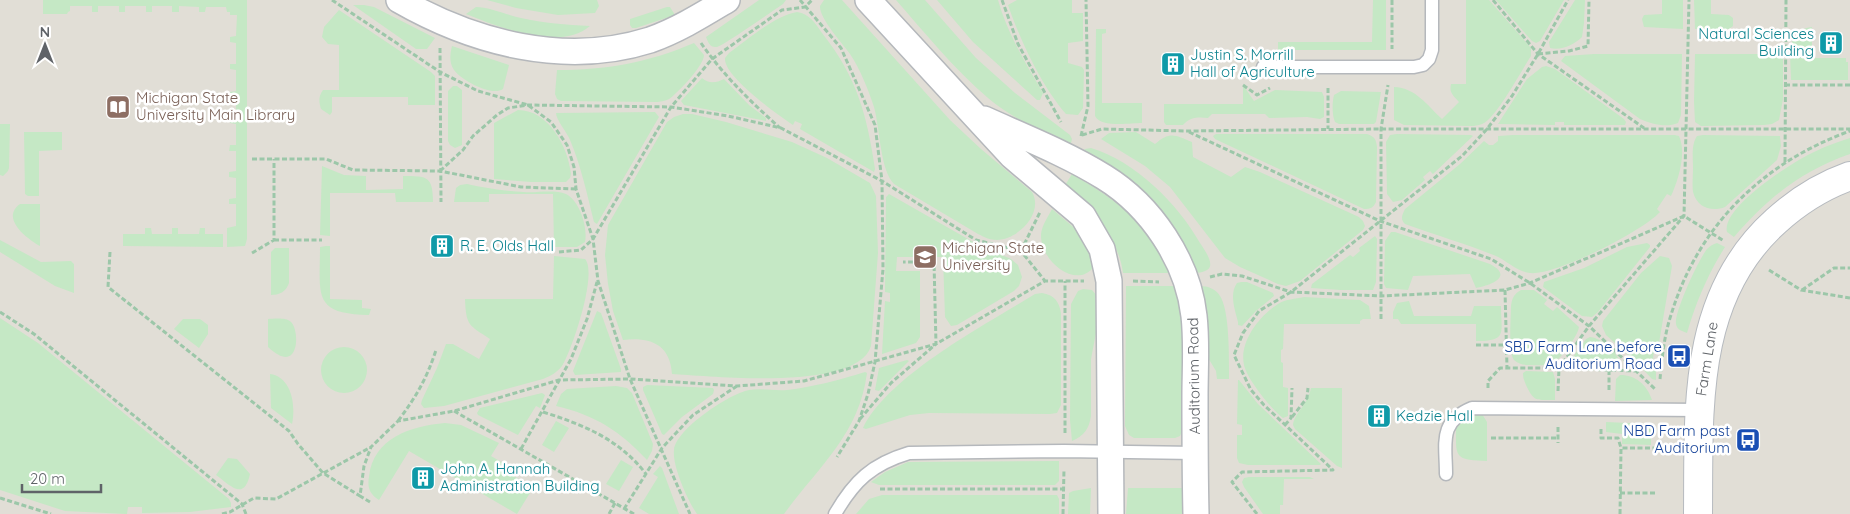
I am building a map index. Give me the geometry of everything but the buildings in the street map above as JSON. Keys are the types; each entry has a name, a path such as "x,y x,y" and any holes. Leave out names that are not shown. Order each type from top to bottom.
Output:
{"street":[{"path":"399,0 450,25 491,41 536,49 576,52 608,49 649,40 687,24 727,0"},
{"name":"Auditorium Road","path":"868,0 1012,156 1082,216 1102,249 1110,281 1111,514"},
{"name":"Auditorium Road","path":"971,112 1104,177 1137,203 1152,220 1178,260 1186,282 1194,316 1196,514"},
{"name":"Farm Lane","path":"1698,514 1699,410 1707,342 1715,312 1728,281 1766,229 1790,208 1814,191 1850,176"}],"lane":[{"path":"1263,67 1414,67 1423,64 1429,59 1432,50 1432,0"},
{"path":"1446,474 1446,438 1450,422 1459,413 1472,408 1699,410"},
{"path":"835,514 857,482 873,468 890,458 909,453 1195,453"}],"path":[{"path":"332,0 440,72 478,91 528,105 551,122 566,146 574,167 576,189 593,239 598,281 630,379 690,514"},
{"path":"800,0 841,48 875,125 882,181 883,269 875,362 868,394 858,421 837,457"},
{"path":"560,252 581,250 593,239 671,107 712,59 782,10 805,7 812,0"},
{"path":"1002,0 1018,44 1061,122"},
{"path":"1086,0 1088,106 1081,136 1102,129 1186,131 1381,128 1850,129"},
{"path":"1381,319 1381,128 1392,67 1392,0"},
{"path":"1493,0 1538,54 1644,128"},
{"path":"1257,514 1232,482 1242,472 1333,470 1264,405 1251,390 1234,355 1243,333 1259,311 1291,292 1462,156 1512,96 1568,0"},
{"path":"1538,54 1569,51 1588,46 1589,0"},
{"path":"1488,408 1488,380 1500,368 1559,368 1589,326 1684,216 1688,0"},
{"path":"1785,162 1786,0"},
{"path":"687,24 712,59 746,97 780,128"},
{"path":"441,202 440,48 450,25"},
{"path":"1785,85 1850,85"},
{"path":"1328,88 1328,129"},
{"path":"440,171 462,150 473,136 508,108 528,105 671,107 728,116 780,128 882,181 976,240 1021,251 1045,281"},
{"path":"1186,131 1380,221 1491,259 1589,326 1659,393"},
{"path":"252,159 326,159 353,170 440,171 521,187 576,189"},
{"path":"274,159 274,240"},
{"path":"252,253 274,240 322,240"},
{"path":"110,252 108,287 289,431 323,473 360,496"},
{"path":"858,421 891,383 936,344 934,262 904,262"},
{"path":"1801,290 1834,268 1850,268"},
{"path":"521,449 571,359 587,319 598,281"},
{"path":"1063,514 1065,281"},
{"path":"1505,290 1507,368"},
{"path":"0,312 34,334 242,504 246,514"},
{"path":"1476,345 1506,345"},
{"path":"398,421 416,398 429,372 436,350"},
{"path":"624,508 662,448 693,415 737,386"},
{"path":"1291,418 1292,388"},
{"path":"1285,425 1302,405 1308,388"},
{"path":"454,411 634,514"},
{"path":"543,412 597,432 616,444 637,462 646,474"},
{"path":"1491,438 1558,438"},
{"path":"222,514 230,512 254,498 276,499 371,447"},
{"path":"1620,514 1621,448 1657,448"},
{"path":"872,489 1063,489"},
{"path":"1620,493 1656,493"},
{"path":"0,498 51,514"},
{"path":"609,514 615,503"}],"shaded area":[{"name":"Michigan State University","path":"0,0 1850,0 1850,514 0,514"}],"green space":[{"path":"43,0 247,0 247,239 245,246 227,247 227,228 236,226 236,204 229,204 229,199 236,198 236,178 229,177 229,172 236,171 236,151 229,151 230,145 236,145 236,124 230,123 230,119 236,118 236,97 230,96 230,92 236,91 236,70 230,69 230,64 236,64 236,43 230,42 230,37 236,36 237,15 230,15 226,7 206,7 205,12 199,12 199,7 179,6 179,12 172,12 172,6 152,6 152,12 146,12 146,6 125,6 125,12 119,12 119,6 98,6 98,12 92,12 92,6 70,6 70,11 67,14 43,14"},
{"path":"487,0 597,0 599,6 595,13 558,15 516,8"},
{"path":"759,0 786,0 783,4 721,45 713,47 710,44 706,37"},
{"path":"824,0 842,0 950,120 1032,192 1035,208 1027,224 1021,230 1005,239 987,238 894,184 889,178 883,159 876,116 869,93 854,60 823,17 820,6"},
{"path":"896,0 925,0 976,58 1015,93 1070,135 1072,139 1070,147 1017,118 988,98 952,63"},
{"path":"937,0 998,0 1012,36 1043,93 1040,100 1037,100 973,42"},
{"path":"1017,0 1072,0 1072,13 1083,13 1083,41 1068,43 1068,63 1082,67 1084,70 1083,108 1078,115 1066,114 1048,90 1032,62 1008,5"},
{"path":"1373,0 1386,0 1386,50 1278,50 1278,42 1372,42"},
{"path":"1466,0 1489,0 1531,48 1531,56 1511,90 1488,120 1474,126 1404,125 1394,120 1394,87 1409,90 1415,94 1442,119 1459,102 1452,94 1451,84 1466,84"},
{"path":"1496,0 1564,0 1540,41 1536,43 1532,41"},
{"path":"1575,0 1585,0 1582,37 1567,47 1559,49 1550,48 1549,42"},
{"path":"1662,0 1683,0 1683,29 1644,27 1642,19 1644,15 1662,14"},
{"path":"1694,0 1711,0 1711,14 1729,15 1733,18 1733,26 1729,29 1695,29"},
{"path":"353,5 374,7 435,38 427,49 416,49"},
{"path":"476,7 538,21 590,26 577,33 562,37 529,35 466,14"},
{"path":"670,7 675,15 636,28 632,28 630,25 630,19"},
{"path":"339,10 431,72 435,76 435,105 408,105 408,97 332,97 332,112 330,115 321,109 319,100 323,90 339,90 339,45 328,44 322,37 324,27"},
{"path":"797,12 809,17 814,22 834,49 852,81 864,114 874,172 800,129 802,124 795,121 793,125 785,120 741,84 727,66 725,58 729,53 752,35 779,18"},
{"path":"1812,27 1812,58 1846,58 1846,62 1848,62 1848,80 1791,80 1790,55 1793,40 1803,29"},
{"path":"1096,29 1106,29 1106,33 1102,34 1102,103 1142,103 1142,123 1109,123 1098,120 1095,116"},
{"path":"694,43 704,55 703,59 687,82 666,100 658,102 561,101 557,99 555,94 557,70 593,69 627,64 660,56"},
{"path":"452,46 509,65 503,89 492,91 485,89 470,83 458,74 452,67 450,55"},
{"path":"1594,54 1682,54 1681,115 1678,123 1659,125 1640,119 1561,61 1565,56"},
{"path":"1695,54 1781,54 1783,56 1783,99 1779,120 1772,124 1764,125 1701,126 1695,122"},
{"path":"1546,66 1555,69 1624,119 1625,125 1564,125 1564,122 1555,122 1555,125 1498,124 1527,79"},
{"path":"702,78 713,82 724,79 749,105 766,118 766,121 684,105 681,101"},
{"path":"1243,85 1254,101 1275,90 1322,92 1324,97 1324,117 1320,119 1307,117 1269,118 1265,114 1212,114 1208,118 1191,119 1183,125 1166,125 1164,122 1164,104 1243,104"},
{"path":"453,86 457,86 462,90 462,145 455,148 448,141 448,91"},
{"path":"1341,91 1381,92 1376,122 1374,124 1339,124 1335,122 1333,98 1334,95"},
{"path":"518,110 539,116 555,132 569,163 571,174 566,182 494,179 494,123"},
{"path":"655,112 659,117 597,224 594,222 584,180 574,150 556,113"},
{"path":"683,114 692,114 726,122 792,142 827,158 870,183 876,196 878,253 871,346 860,360 839,370 812,376 748,378 672,374 670,364 663,349 642,340 623,340 613,311 608,284 605,255 608,225 667,122"},
{"path":"0,124 10,124 9,168 3,176 0,175"},
{"path":"24,132 62,132 62,150 39,151 39,196 28,196 25,194"},
{"path":"1136,132 1155,144 1169,136 1177,136 1192,142 1193,157 1231,177 1245,167 1260,172 1359,217 1365,226 1363,230 1300,281 1286,286 1278,284 1225,258 1170,187 1145,166 1101,139 1109,133"},
{"path":"1216,134 1370,135 1375,139 1377,147 1376,202 1372,208 1364,209 1215,139 1213,136"},
{"path":"1390,135 1473,136 1433,174 1430,171 1423,177 1425,180 1402,200 1393,202 1387,194 1386,142"},
{"path":"1675,135 1679,136 1681,143 1681,167 1671,196 1667,194 1657,209 1660,212 1651,220 1598,251 1542,272 1530,273 1521,271 1496,256 1403,222 1402,217 1405,209 1460,164 1484,141 1489,145 1493,145 1498,141 1498,136"},
{"path":"1697,136 1780,136 1781,146 1777,160 1725,207 1710,209 1698,202 1693,192 1694,143"},
{"path":"1850,138 1850,154 1816,169 1786,187 1734,237 1727,232 1728,222 1735,210 1761,186 1804,157"},
{"path":"1091,148 1107,154 1139,173 1167,199 1191,228 1204,249 1210,261 1207,270 1195,273 1081,154 1085,149"},
{"path":"322,166 344,175 366,176 366,190 403,189 403,176 423,177 430,182 432,187 433,202 396,202 395,193 330,193 330,236 320,235"},
{"path":"1072,174 1114,201 1142,226 1157,245 1171,273 1123,273 1120,259 1109,236 1093,215 1064,187"},
{"path":"467,184 510,191 566,194 575,202 582,215 586,236 585,242 577,247 554,247 553,194 489,194 489,202 454,202 456,188"},
{"path":"889,194 975,243 1011,259 1018,265 1022,277 1019,286 1014,291 957,325 951,326 945,317 943,257 897,257 896,271 920,271 920,337 916,343 882,354 885,301 890,302 890,293 885,292 886,197"},
{"path":"20,204 40,204 40,246 23,233 14,222 13,215"},
{"path":"1052,209 1078,231 1090,246 1093,268 1086,274 1068,274 1052,262 1046,254 1041,234"},
{"path":"145,228 151,228 152,234 172,234 172,228 178,228 178,234 199,234 200,228 205,228 205,234 223,234 223,247 123,246 123,234 145,234"},
{"path":"1391,232 1490,264 1497,269 1500,277 1493,283 1476,288 1470,274 1413,276 1408,290 1386,288 1384,284 1385,241"},
{"path":"1375,236 1377,239 1376,282 1373,290 1311,288 1312,284 1350,255 1353,257 1360,251 1359,248"},
{"path":"0,240 41,262 71,261 74,264 74,293 55,286 0,252"},
{"path":"1647,243 1650,247 1592,317 1582,316 1543,287 1544,282 1584,268 1627,247"},
{"path":"1717,243 1725,247 1703,288 1687,333 1677,328 1676,318 1679,309 1703,255 1709,247"},
{"path":"330,246 330,299 362,300 362,308 371,309 369,315 337,311 328,306 323,299 320,289 320,247"},
{"path":"275,248 289,248 289,283 282,292 271,295 271,252"},
{"path":"554,256 585,259 588,267 586,295 582,312 572,344 562,366 554,374 543,379 444,406 424,408 421,404 422,400 446,344 453,344 479,359 490,339 470,324 466,315 465,299 553,299"},
{"path":"1660,256 1669,258 1672,266 1658,349 1654,349 1653,359 1657,360 1656,366 1652,367 1656,370 1656,380 1652,379 1606,335 1602,326 1603,321 1641,273"},
{"path":"1247,282 1273,293 1274,296 1242,326 1238,325 1233,297 1237,283"},
{"path":"1126,286 1176,286 1183,324 1183,429 1180,436 1175,438 1134,438 1129,435 1125,426"},
{"path":"1200,286 1209,287 1214,290 1223,303 1228,336 1229,379 1217,379 1216,371 1207,356"},
{"path":"1083,289 1092,290 1097,296 1101,307 1091,359 1090,421 1083,434 1072,441 1070,420 1071,304 1078,291"},
{"path":"1521,290 1534,290 1547,300 1544,304 1553,311 1557,307 1579,327 1568,347 1552,364 1523,364 1514,360 1512,356 1510,342 1511,306 1514,296"},
{"path":"1035,294 1050,295 1055,299 1061,313 1061,405 1057,413 929,413 910,415 866,429 863,428 893,389 915,371 965,336"},
{"path":"1304,297 1360,300 1369,306 1371,319 1363,319 1360,321 1360,324 1284,324 1281,362 1283,363 1283,387 1288,388 1288,416 1283,418 1254,386 1246,371 1243,356 1252,330 1264,315 1284,301"},
{"path":"1409,301 1414,316 1471,316 1474,306 1501,306 1502,329 1498,337 1486,341 1476,341 1476,324 1401,324 1398,319 1393,319 1393,312 1397,303"},
{"path":"597,311 601,313 621,372 575,375 573,371"},
{"path":"0,318 38,343 229,499 231,507 190,512 142,513 142,507 128,507 127,514 65,511 0,490"},
{"path":"183,319 200,319 208,325 208,334 199,348 174,329"},
{"path":"268,319 283,319 291,322 296,334 295,349 292,354 286,357 279,355 268,347"},
{"path":"1590,337 1604,343 1613,351 1619,360 1620,364 1618,367 1570,365 1570,361 1586,339"},
{"path":"349,347 361,353 366,361 366,379 361,387 353,392 339,393 327,387 322,379 321,365 327,353 335,348"},
{"path":"909,361 879,391 875,390 879,368"},
{"path":"1526,371 1553,372 1555,400 1540,400 1534,397 1524,379 1523,373"},
{"path":"867,373 863,395 846,432 823,465 784,514 697,514 681,483 674,457 677,442 693,423 717,405 749,390 797,389"},
{"path":"270,374 277,376 288,386 293,401 292,424 271,408"},
{"path":"1620,375 1636,379 1644,385 1652,400 1615,401 1616,379"},
{"path":"1238,380 1258,404 1320,465 1248,465 1239,463 1237,458 1237,435 1242,435 1242,425 1237,424"},
{"path":"647,385 713,388 714,390 713,394 682,417 664,435 643,390 643,387"},
{"path":"616,386 627,388 632,393 653,444 652,451 647,460 617,433 595,419 556,406 561,394 567,389"},
{"path":"1311,388 1342,388 1342,468 1337,466 1295,429 1293,425"},
{"path":"542,393 545,395 540,408 536,406 518,435 477,413 480,408"},
{"path":"1467,413 1482,414 1487,422 1487,461 1462,458 1459,455 1456,444 1456,425"},
{"path":"556,421 569,428 554,452 542,445"},
{"path":"1606,422 1651,424 1651,445 1622,444 1622,434 1606,432"},
{"path":"445,423 461,425 499,443 491,456 515,470 512,475 533,488 517,514 409,451 379,500 371,493 368,481 372,464 386,444 396,436 407,431"},
{"path":"228,458 237,459 250,474 244,487 240,489 236,489 216,475"},
{"path":"621,460 633,467 619,491 606,484"},
{"path":"1059,461 1059,481 1055,485 879,485 871,482 885,472 908,462"},
{"path":"660,466 679,514 649,514 639,508 658,477 653,474"},
{"path":"1310,477 1314,479 1284,479 1283,505 1280,505 1280,514 1263,514 1242,482 1244,478"},
{"path":"1091,488 1090,514 1068,514 1069,493"},
{"path":"1128,488 1182,488 1184,491 1184,514 1126,514"},
{"path":"882,495 1057,495 1059,499 1059,514 856,514 869,499"}],"place":[{"name":"Natural Sciences Building","path":"1831,43"},
{"name":"Justin S. Morrill Hall of Agriculture","path":"1173,64"},
{"name":"Michigan State University Main Library","path":"118,107"},
{"name":"R. E. Olds Hall","path":"442,246"},
{"name":"Michigan State University","path":"925,257"},
{"name":"SBD Farm Lane before Auditorium Road","path":"1679,356"},
{"name":"Kedzie Hall","path":"1379,416"},
{"name":"NBD Farm past Auditorium","path":"1748,440"},
{"name":"John A. Hannah Administration Building","path":"423,478"}]}
